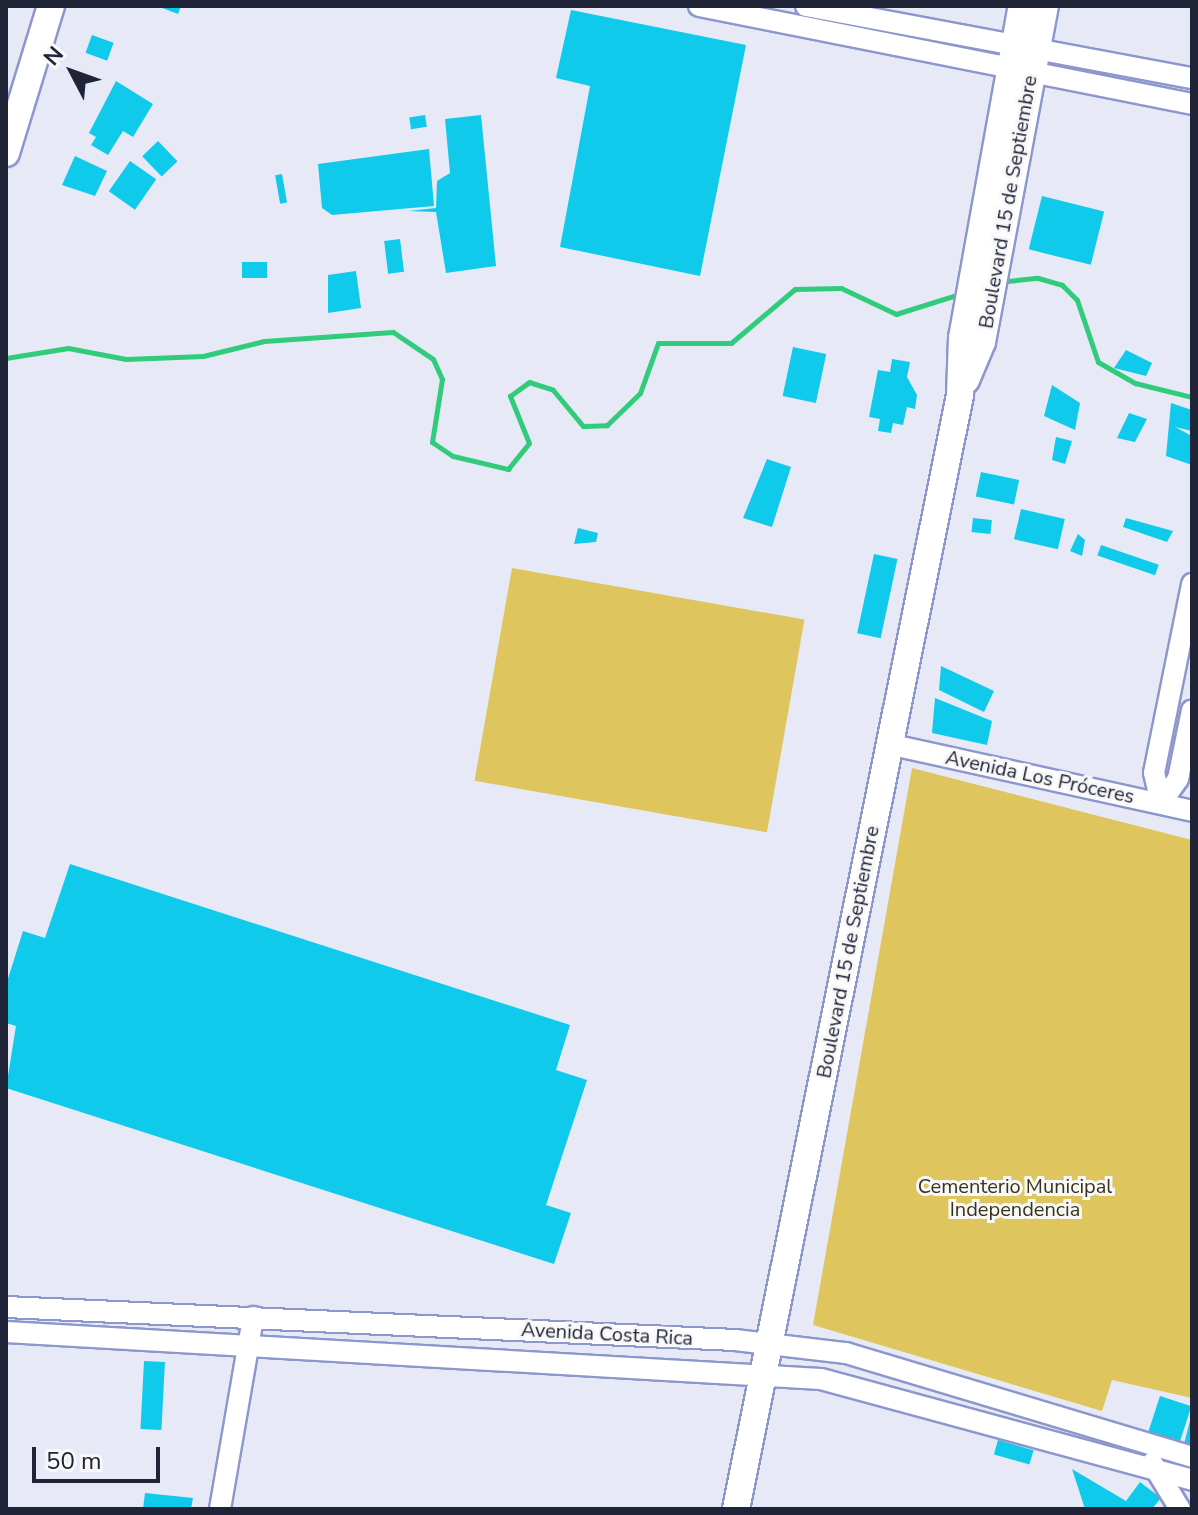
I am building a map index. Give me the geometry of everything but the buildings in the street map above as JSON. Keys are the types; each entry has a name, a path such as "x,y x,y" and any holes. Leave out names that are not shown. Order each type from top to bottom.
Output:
{"street":[{"path":"6,153 51,6"},
{"path":"699,6 1023,58 1192,78"},
{"path":"806,6 1023,58 1192,104"},
{"name":"Boulevard 15 de Septiembre","path":"736,1509 972,340 1023,58 1022,6"},
{"name":"Boulevard 15 de Septiembre","path":"1023,58 1045,6"},
{"path":"1161,803 1154,773 1192,584"},
{"path":"1161,803 1178,779 1192,710"},
{"name":"Avenida Los Próceres","path":"888,744 1192,811"},
{"name":"Avenida Costa Rica","path":"6,1307 769,1344 846,1353 1192,1457"},
{"path":"220,1509 253,1317"},
{"name":"Avenida Costa Rica","path":"6,1332 247,1348 763,1372 862,1384 1192,1480"},
{"path":"1142,1441 1154,1469 1180,1509"}],"green space":[{"path":"512,568 804,620 767,832 474,781"},
{"name":"Cementerio Municipal Independencia","path":"912,768 1192,840 1192,1398 1112,1380 1102,1411 813,1325"}],"waterway":[{"path":"1007,281 1038,278 1062,285 1077,300 1098,362 1135,383 1192,397"},
{"path":"6,358 68,348 126,359 203,356 264,341 393,332 433,359 442,379 432,442 453,456 508,469 529,443 510,396 529,382 553,390 583,426 607,425 640,393 658,343 731,343 795,289 841,288 896,314 960,294"}]}
